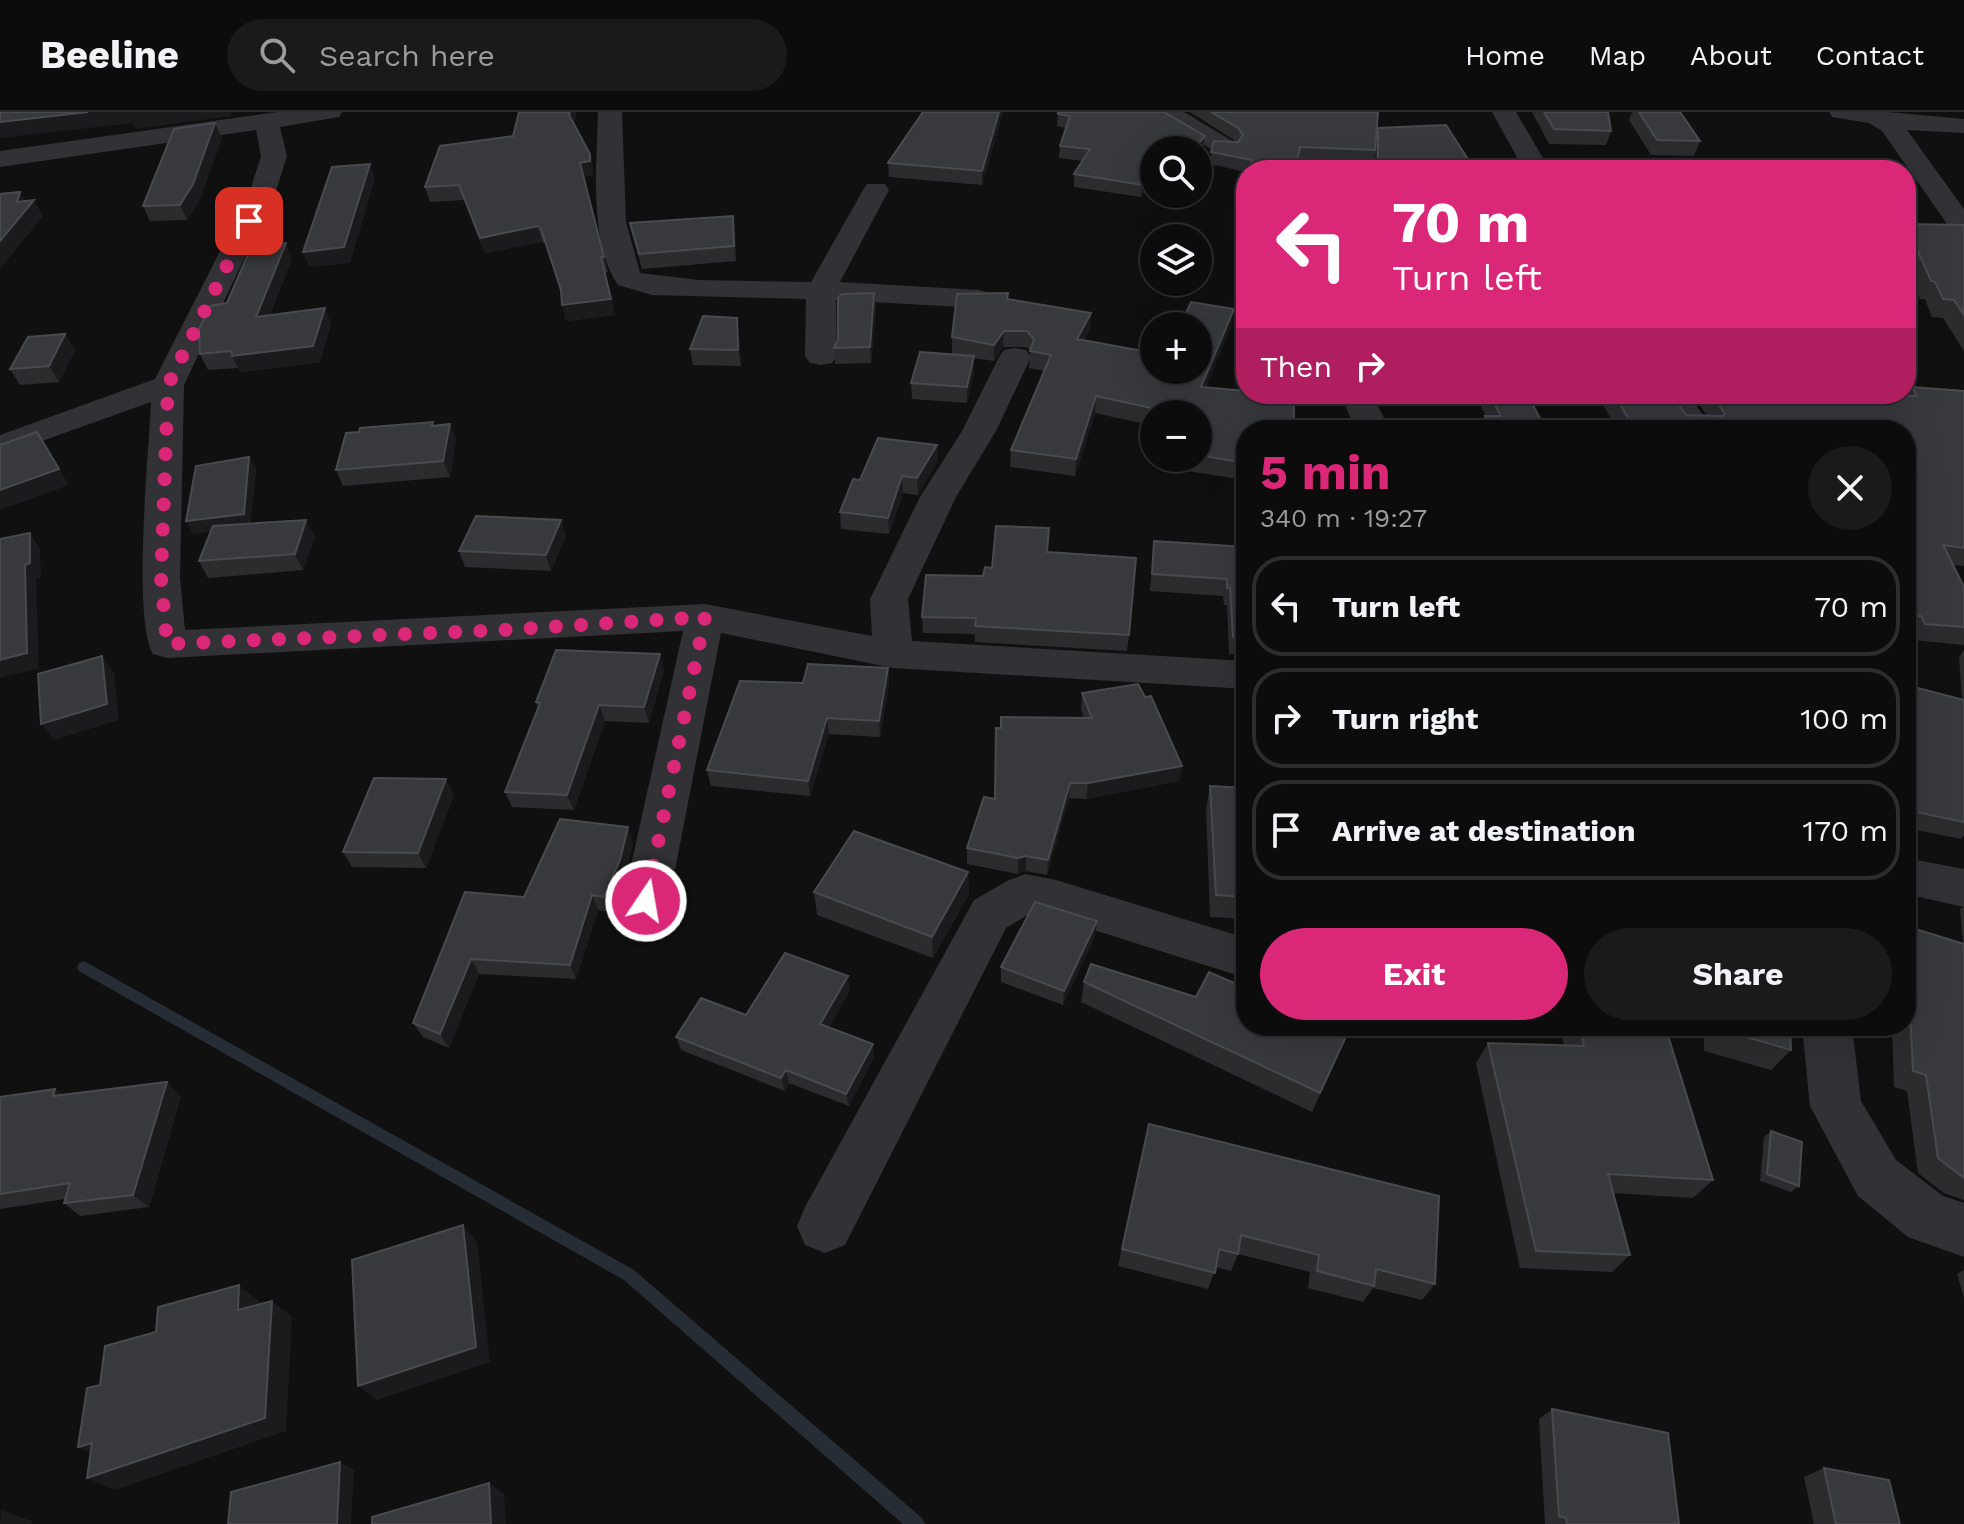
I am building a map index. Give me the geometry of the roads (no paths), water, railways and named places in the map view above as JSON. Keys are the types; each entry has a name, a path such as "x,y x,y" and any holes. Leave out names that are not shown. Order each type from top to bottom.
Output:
{"street":[{"path":"0,159 330,112"},
{"path":"610,112 610,166 617,258 628,279 652,286 699,289 821,290 979,299"},
{"path":"1166,112 1225,147"},
{"path":"1504,112 1531,160"},
{"path":"1841,112 1964,126"},
{"path":"1889,116 1891,126 1915,160"},
{"path":"266,121 274,156 262,194 168,385 161,578 167,644 502,630 705,617 893,654 1236,674"},
{"path":"1916,161 1964,228"},
{"path":"821,356 821,290 876,190"},
{"path":"893,654 889,599 938,497 979,431 1015,357"},
{"path":"0,446 168,385"},
{"path":"646,901 705,617"},
{"path":"1916,875 1964,888"},
{"path":"825,1226 990,914 1025,893 1056,899 1236,955"},
{"path":"1828,1036 1836,1106 1877,1178 1927,1218 1964,1230"}],"waterway":[{"path":"84,967 629,1275 916,1524"}]}
